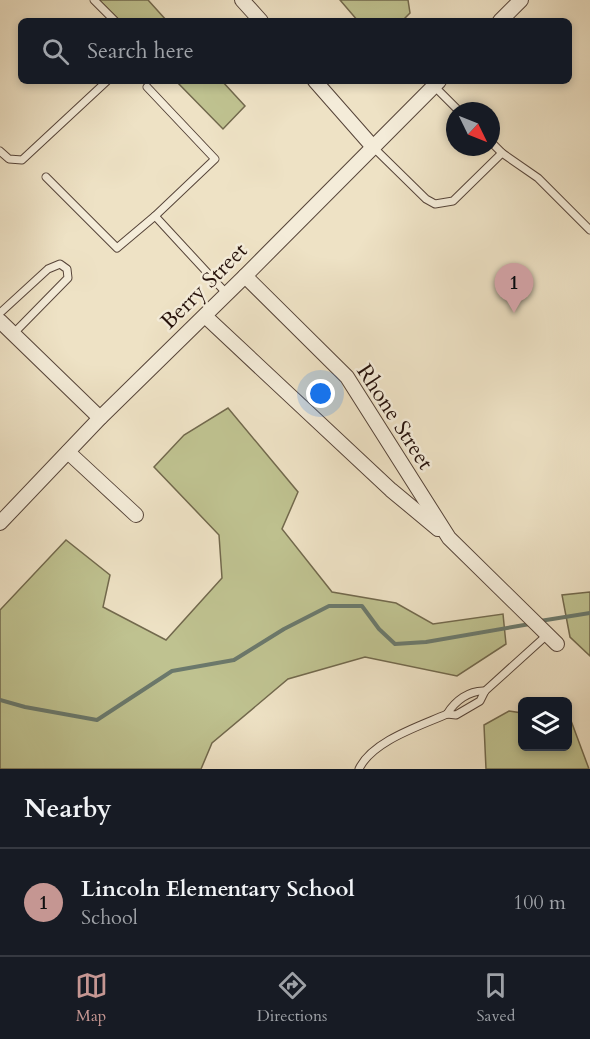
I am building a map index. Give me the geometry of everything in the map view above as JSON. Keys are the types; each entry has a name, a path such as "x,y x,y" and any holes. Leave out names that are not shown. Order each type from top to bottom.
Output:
{"street":[{"path":"242,0 258,18"},
{"path":"503,18 521,0"},
{"path":"318,84 374,147"},
{"name":"Berry Street","path":"0,523 100,418 437,84"},
{"name":"Rhone Street","path":"245,276 347,377 449,538"},
{"name":"Rhone Street","path":"205,316 391,490 449,538 552,639"},
{"path":"0,321 100,418"},
{"path":"68,452 136,515"}],"lane":[{"path":"94,0 112,18"},
{"path":"0,151 9,159 22,160 104,84"},
{"path":"437,84 452,102"},
{"path":"46,177 117,248 155,216 216,159 147,87"},
{"path":"374,147 426,199 435,204 453,201 502,153 538,178 590,230"},
{"path":"155,216 227,294"},
{"path":"0,314 48,269 60,264 67,269 68,278 13,334"},
{"path":"359,769 367,756 393,738 447,714 456,715 480,701 484,691 552,639"},
{"path":"447,714 453,704 475,690 484,691"}],"green space":[{"path":"96,0 148,0 164,18 114,18"},
{"path":"340,0 408,0 410,13 405,18 355,18"},
{"path":"179,84 225,84 245,106 223,129"},
{"path":"228,408 298,492 282,529 332,592 396,603 433,624 503,614 506,644 457,676 365,657 288,679 212,743 201,769 0,769 0,610 66,540 110,575 103,607 166,640 222,578 219,535 154,467 184,435"},
{"path":"590,592 590,656 570,637 562,595"},
{"path":"509,711 518,712 518,751 572,751 572,723 589,769 486,769 484,725"}],"waterway":[{"path":"0,700 25,707 97,720 172,671 234,660 284,629 329,606 362,606 379,629 395,644 426,642 530,624"},
{"path":"540,621 590,613"}],"place":[{"name":"Lincoln Elementary School","path":"514,313"}]}
